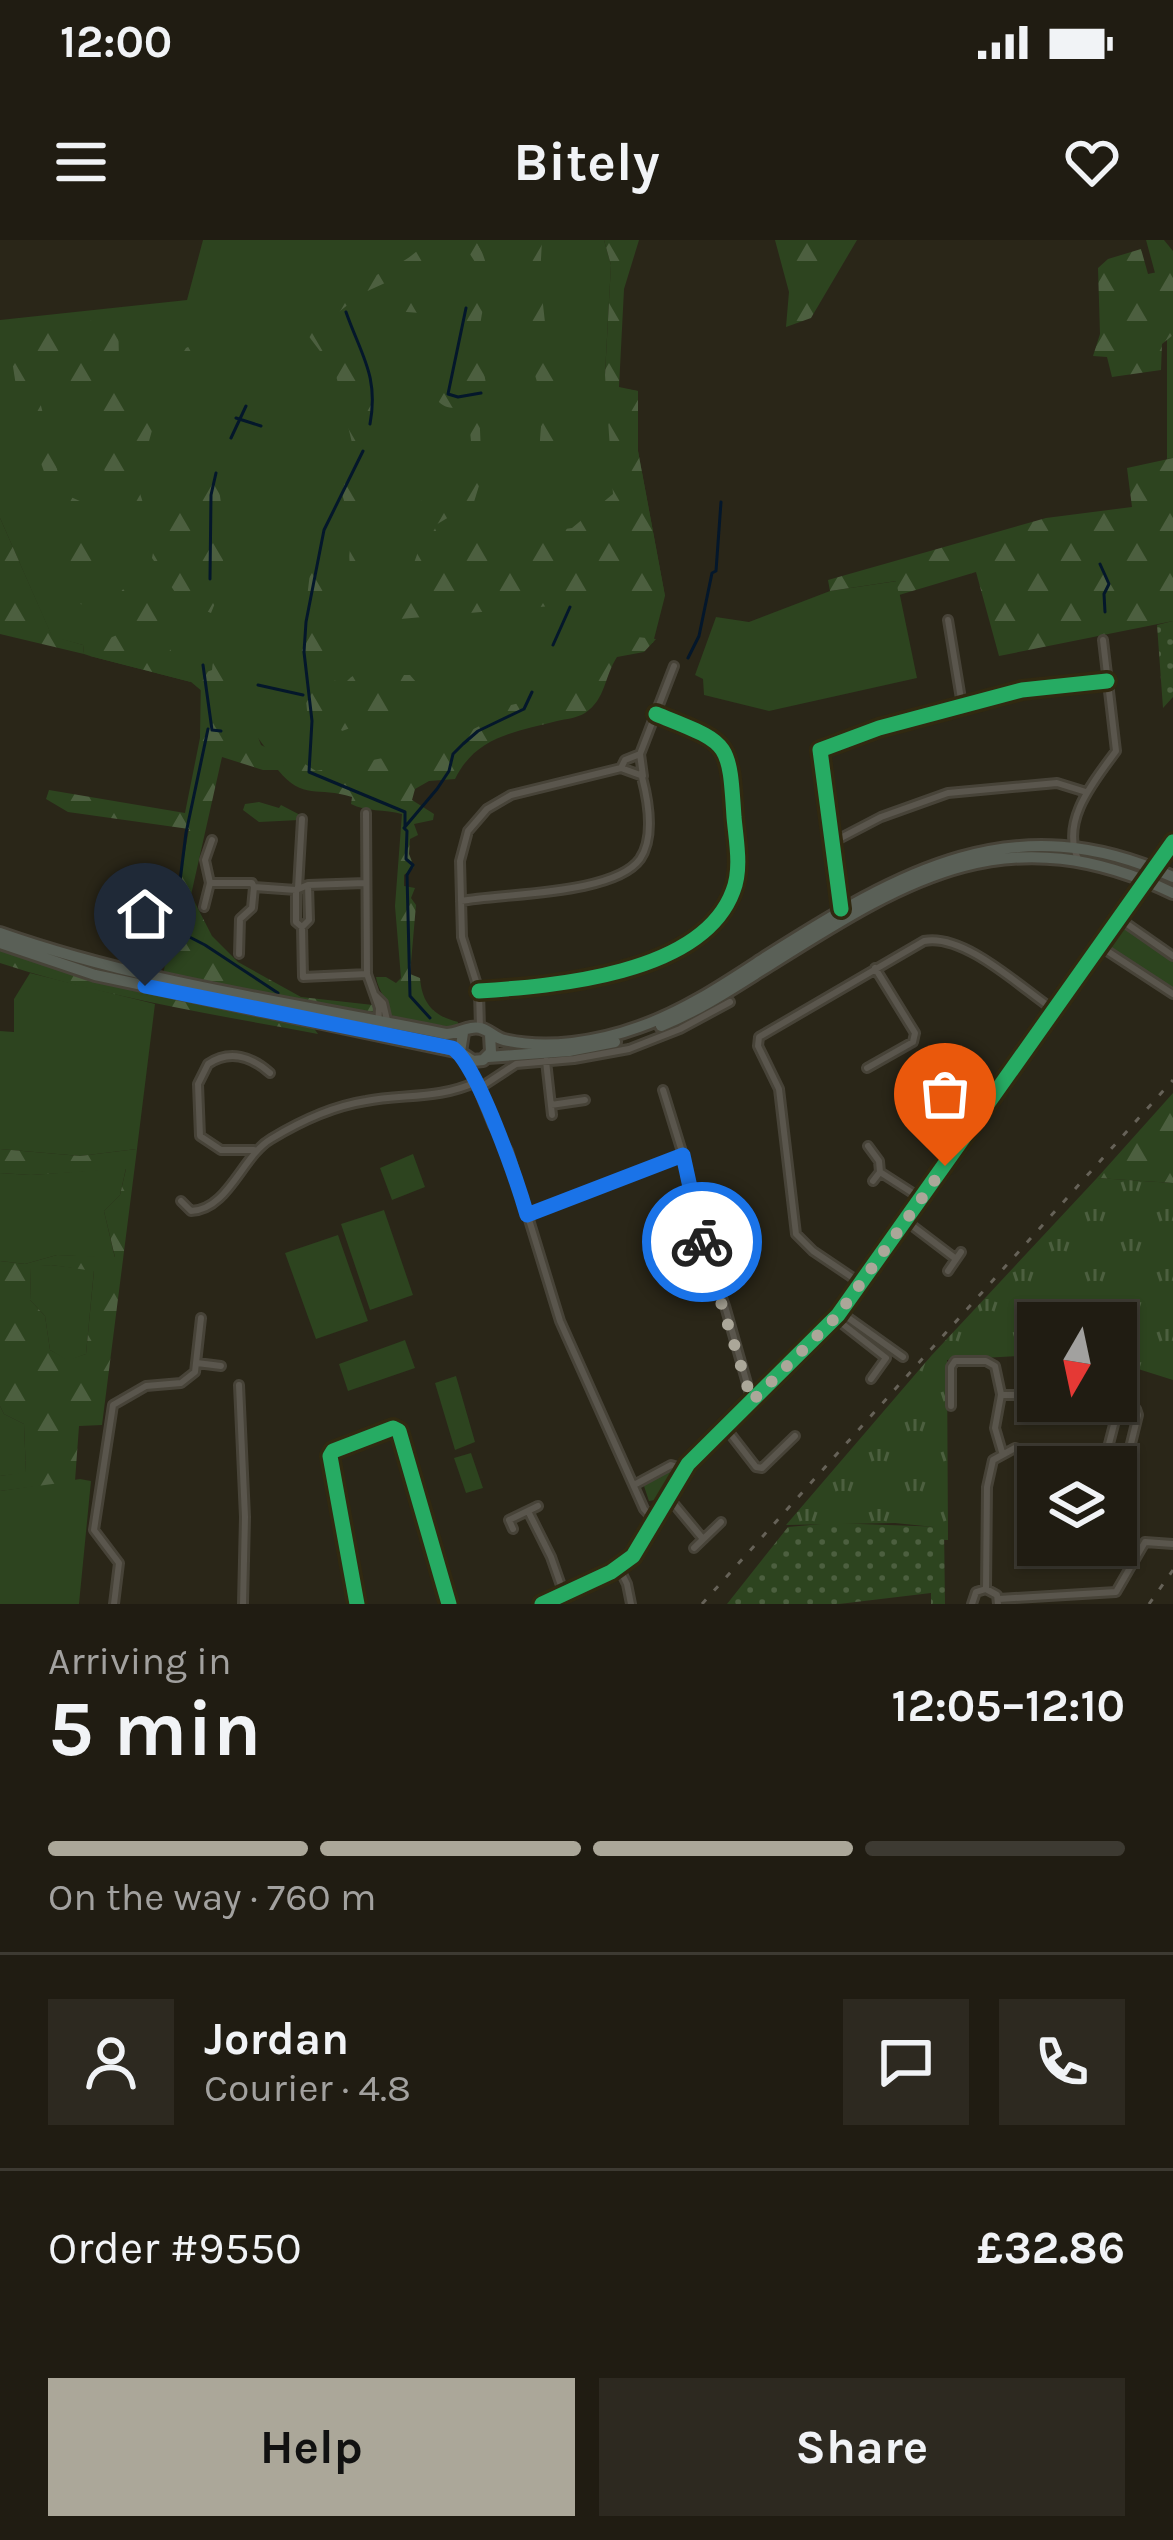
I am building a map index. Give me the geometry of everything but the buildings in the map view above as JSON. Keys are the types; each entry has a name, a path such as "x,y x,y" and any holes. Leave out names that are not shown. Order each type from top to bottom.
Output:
{"highway":[{"path":"0,933 92,965 446,1034 485,1031 547,1044 581,1042 636,1028 708,993 841,909 910,873 964,855 1022,848 1108,853 1173,877"},
{"path":"0,943 95,975 485,1058 596,1046 672,1022 859,909 940,871 998,857 1077,852 1138,870 1145,880 1173,889"},
{"path":"1154,868 1154,875 1173,889"},
{"path":"485,1031 493,1047 485,1058"},
{"path":"463,1033 463,1055"}],"street":[{"path":"948,620 962,705"},
{"path":"1077,852 1078,806 1116,751 1103,640"},
{"path":"461,901 592,884 630,869 646,847 640,754 674,666"},
{"path":"841,909 820,750 879,728 1022,690 1107,681"},
{"path":"478,991 572,983 642,964 684,943 726,904 736,877 730,758 712,737 656,714"},
{"path":"621,768 640,754"},
{"path":"485,1031 464,951 462,852 468,831 487,809 523,791 621,768 642,777"},
{"path":"833,842 881,817 948,794 1057,783 1086,792"},
{"path":"366,813 367,974 383,1022 378,1028 416,1040"},
{"path":"302,819 296,922 302,927"},
{"path":"204,907 212,840"},
{"path":"542,1604 619,1568 633,1556 685,1469 837,1315 1173,842"},
{"path":"209,883 297,889 364,883"},
{"path":"308,885 309,920 302,927 304,977 367,974"},
{"path":"239,954 240,919 249,915 254,887"},
{"path":"1117,917 1173,956"},
{"path":"862,1284 796,1234 779,1089 758,1046 759,1037 923,941 950,940 1054,1010"},
{"path":"229,942 239,941"},
{"path":"1098,945 1173,994"},
{"path":"867,1068 913,1042 915,1033 874,968"},
{"path":"182,1201 191,1211 210,1206 254,1150 293,1127 364,1101 447,1093 516,1064 629,1048 680,1029 730,1002"},
{"path":"254,1150 221,1150 200,1136 198,1084 208,1064 232,1055 260,1064 270,1073"},
{"path":"463,1055 508,1151 560,1321 642,1504 658,1517"},
{"path":"477,1084 485,1058"},
{"path":"547,1061 551,1110 585,1100"},
{"path":"663,1090 683,1155 694,1219 752,1401"},
{"path":"868,1146 879,1161 880,1172 873,1181"},
{"path":"527,1215 683,1155"},
{"path":"880,1172 922,1198"},
{"path":"906,1222 959,1256 948,1271"},
{"path":"837,1315 903,1357"},
{"path":"837,1315 886,1358 871,1379"},
{"path":"114,1604 119,1563 94,1530 113,1405 146,1386 181,1383 195,1372 201,1318"},
{"path":"951,1406 955,1361 986,1361 995,1366 1001,1395 994,1428 1002,1452"},
{"path":"197,1363 221,1366"},
{"path":"239,1385 243,1604"},
{"path":"1001,1395 1017,1397"},
{"path":"1108,1446 1122,1406 1136,1409 1138,1415 1130,1446"},
{"path":"725,1427 756,1467 762,1468 795,1436"},
{"path":"357,1604 330,1456 393,1428 399,1431 449,1604"},
{"path":"1017,1448 1002,1452 988,1471 986,1589 998,1602 1116,1592 1145,1542 1173,1544"},
{"path":"634,1485 671,1465 685,1469"},
{"path":"669,1498 703,1539"},
{"path":"513,1529 506,1516 538,1505"},
{"path":"528,1511 564,1594"},
{"path":"694,1548 721,1522"},
{"path":"619,1568 631,1604"},
{"path":"972,1604 976,1592 986,1589"}],"green space":[{"path":"203,240 604,240 611,265 605,374 619,388 638,391 638,451 665,596 653,643 614,645 589,708 476,731 454,763 319,772 278,765 258,738 191,682 90,656 84,654 83,645 52,637 0,518 0,320 187,300"},
{"path":"427,240 462,240 457,250 361,294 334,316 328,308 351,288 405,260"},
{"path":"475,240 487,278 479,341 487,390 485,407 479,407 482,476 474,502 434,526 443,547 572,528 613,494 605,375 611,265 604,240 639,240 624,289 619,387 638,391 638,451 665,596 377,621 404,591 419,549 422,493 431,492 432,507 438,510 466,493 471,441 468,412 473,407 449,407 436,399 453,369 460,323 433,314 355,308 373,293 472,299 470,272 475,262 468,251"},
{"path":"524,240 542,240 540,278 548,349 554,381 564,394 560,451 540,450 542,405 525,317"},
{"path":"775,240 857,240 811,318 786,327 789,292"},
{"path":"1146,240 1164,240 1173,251 1173,272 1155,273"},
{"path":"1141,249 1148,274 1172,269 1173,335 1162,344 1161,370 1112,377 1107,357 1093,356 1100,334 1098,268 1108,259"},
{"path":"329,318 343,326 356,325 373,369 369,446 361,482 364,614 359,613 351,574 349,554 355,537 342,494 353,447 335,371 304,330 312,321"},
{"path":"118,319 120,399 133,394 145,400 169,376 186,348 198,342 158,409 137,484 143,503 128,507 120,503 100,461 106,442 97,433 101,413 39,364 32,325"},
{"path":"1173,335 1173,458 1167,459 1167,339"},
{"path":"12,360 20,361 29,379 27,388 40,402 58,473 67,490 60,493 33,450 29,425 14,392 24,388 16,386"},
{"path":"211,457 224,535 221,576 211,613 181,601 152,558"},
{"path":"1173,458 1173,621 999,656 976,572 899,595 896,581 830,591 828,580 1046,518 1132,507 1127,468"},
{"path":"64,494 82,502 103,533 91,570 85,574 94,585 87,605 65,589 72,580 58,514"},
{"path":"0,518 52,636 83,645 84,654 0,634"},
{"path":"315,532 322,533 336,579 338,601 324,667 342,689 339,702 344,694 355,694 347,681 370,669 385,666 416,682 410,703 369,720 360,731 353,727 342,731 336,722 338,704 329,743 324,745 308,721 301,647"},
{"path":"897,581 917,678 769,711 704,695 703,679 695,675 716,617 749,622 830,591"},
{"path":"139,583 172,653 190,668 191,675 184,674 191,682 90,656 90,646 122,633 122,590"},
{"path":"1173,621 1173,697 1163,708 1157,625"},
{"path":"637,637 656,639 644,652 617,657 601,694 585,713 498,738 474,753 455,779 429,781 415,789 412,800 434,814 433,820 414,824 418,835 410,839 409,854 414,867 404,875 404,886 415,888 410,974 420,978 431,1008 458,1022 457,1028 390,1014 377,982 376,977 396,983 401,978 395,906 402,814 357,807 351,804 352,797 303,789 278,770 222,757 191,895 212,936 238,962 301,997 373,1005 374,1014 369,1015 163,976 189,829 68,812 46,799 49,790 185,813 200,738 201,674 212,670 214,650 222,650 233,667 228,708 238,715 248,711 261,745 275,752 278,764 287,766 297,759 316,771 383,758 400,742 424,748 450,741 524,702 537,689 560,685 566,672 586,674 601,648"},
{"path":"245,804 281,805 302,816 259,822 243,810"},
{"path":"1121,925 1173,961 1173,989 1106,947"},
{"path":"0,949 116,984 313,1027 318,1034 79,986 0,963"},
{"path":"30,973 155,1004 137,1149 80,1156 0,1149 0,1031 14,1032 14,999"},
{"path":"1173,1093 1173,1183 1097,1178"},
{"path":"0,1149 80,1156 137,1149 102,1425 79,1426 75,1481 0,1491 0,1476 26,1472 24,1424 4,1414 0,1406 0,1261 25,1264 57,1255 115,1257 104,1211 120,1195 126,1169 0,1173","holes":["31,1267 94,1271 86,1354 68,1360 50,1350 45,1316 30,1300"]},
{"path":"413,1154 425,1187 392,1200 380,1168"},
{"path":"126,1168 120,1195 104,1211 115,1258 57,1255 25,1264 0,1261 0,1173"},
{"path":"1097,1178 1173,1183 1173,1380 1137,1369 1137,1302 1017,1302 1017,1356 947,1360 948,1540 944,1540 944,1528 895,1523 786,1525 931,1356"},
{"path":"384,1210 413,1295 370,1310 341,1224"},
{"path":"338,1235 368,1321 316,1339 285,1253"},
{"path":"31,1266 94,1270 86,1354 68,1361 50,1350 45,1316 30,1300"},
{"path":"405,1340 415,1368 348,1391 339,1364"},
{"path":"456,1376 475,1442 455,1450 435,1383"},
{"path":"0,1406 4,1414 24,1424 26,1473 0,1476"},
{"path":"471,1453 483,1488 466,1493 454,1458"},
{"path":"670,1471 677,1474 661,1499 649,1501 644,1486"},
{"path":"91,1481 79,1604 0,1604 0,1491"},
{"path":"832,1523 944,1527 945,1604 931,1604 931,1593 839,1604 727,1604 788,1527"}],"waterway":[{"path":"466,308 448,394 481,393"},
{"path":"346,312 370,379 370,424"},
{"path":"231,438 246,406"},
{"path":"236,418 261,426"},
{"path":"363,451 324,530 306,622 304,652 312,721 309,772 405,812 405,827"},
{"path":"210,579 211,495 216,473"},
{"path":"688,658 699,636 716,571 721,502"},
{"path":"1100,564 1109,584 1105,612"},
{"path":"553,645 570,607"},
{"path":"203,665 212,730 221,731"},
{"path":"258,685 303,695"},
{"path":"430,1018 410,996 407,875 413,865 406,859 404,828 449,771 453,754 478,731 524,709 532,692"},
{"path":"208,729 186,833 174,929 278,993"}],"railway":[{"path":"702,1604 1173,1080"},
{"path":"1149,1604 1173,1570"}],"cycle path":[{"path":"841,909 820,750 879,728 1022,690 1107,681"},
{"path":"479,991 622,971 691,941 716,919 733,891 737,873 726,758 711,739 656,714"},
{"path":"542,1604 611,1572 633,1556 688,1464 838,1315 1173,842"},
{"path":"357,1604 330,1456 393,1428 399,1431 449,1604"}],"way so far":[{"path":"702,1242 752,1401 838,1315 945,1166"}],"route":[{"path":"145,986 452,1048 466,1058 508,1151 527,1215 683,1155 702,1242"}]}
